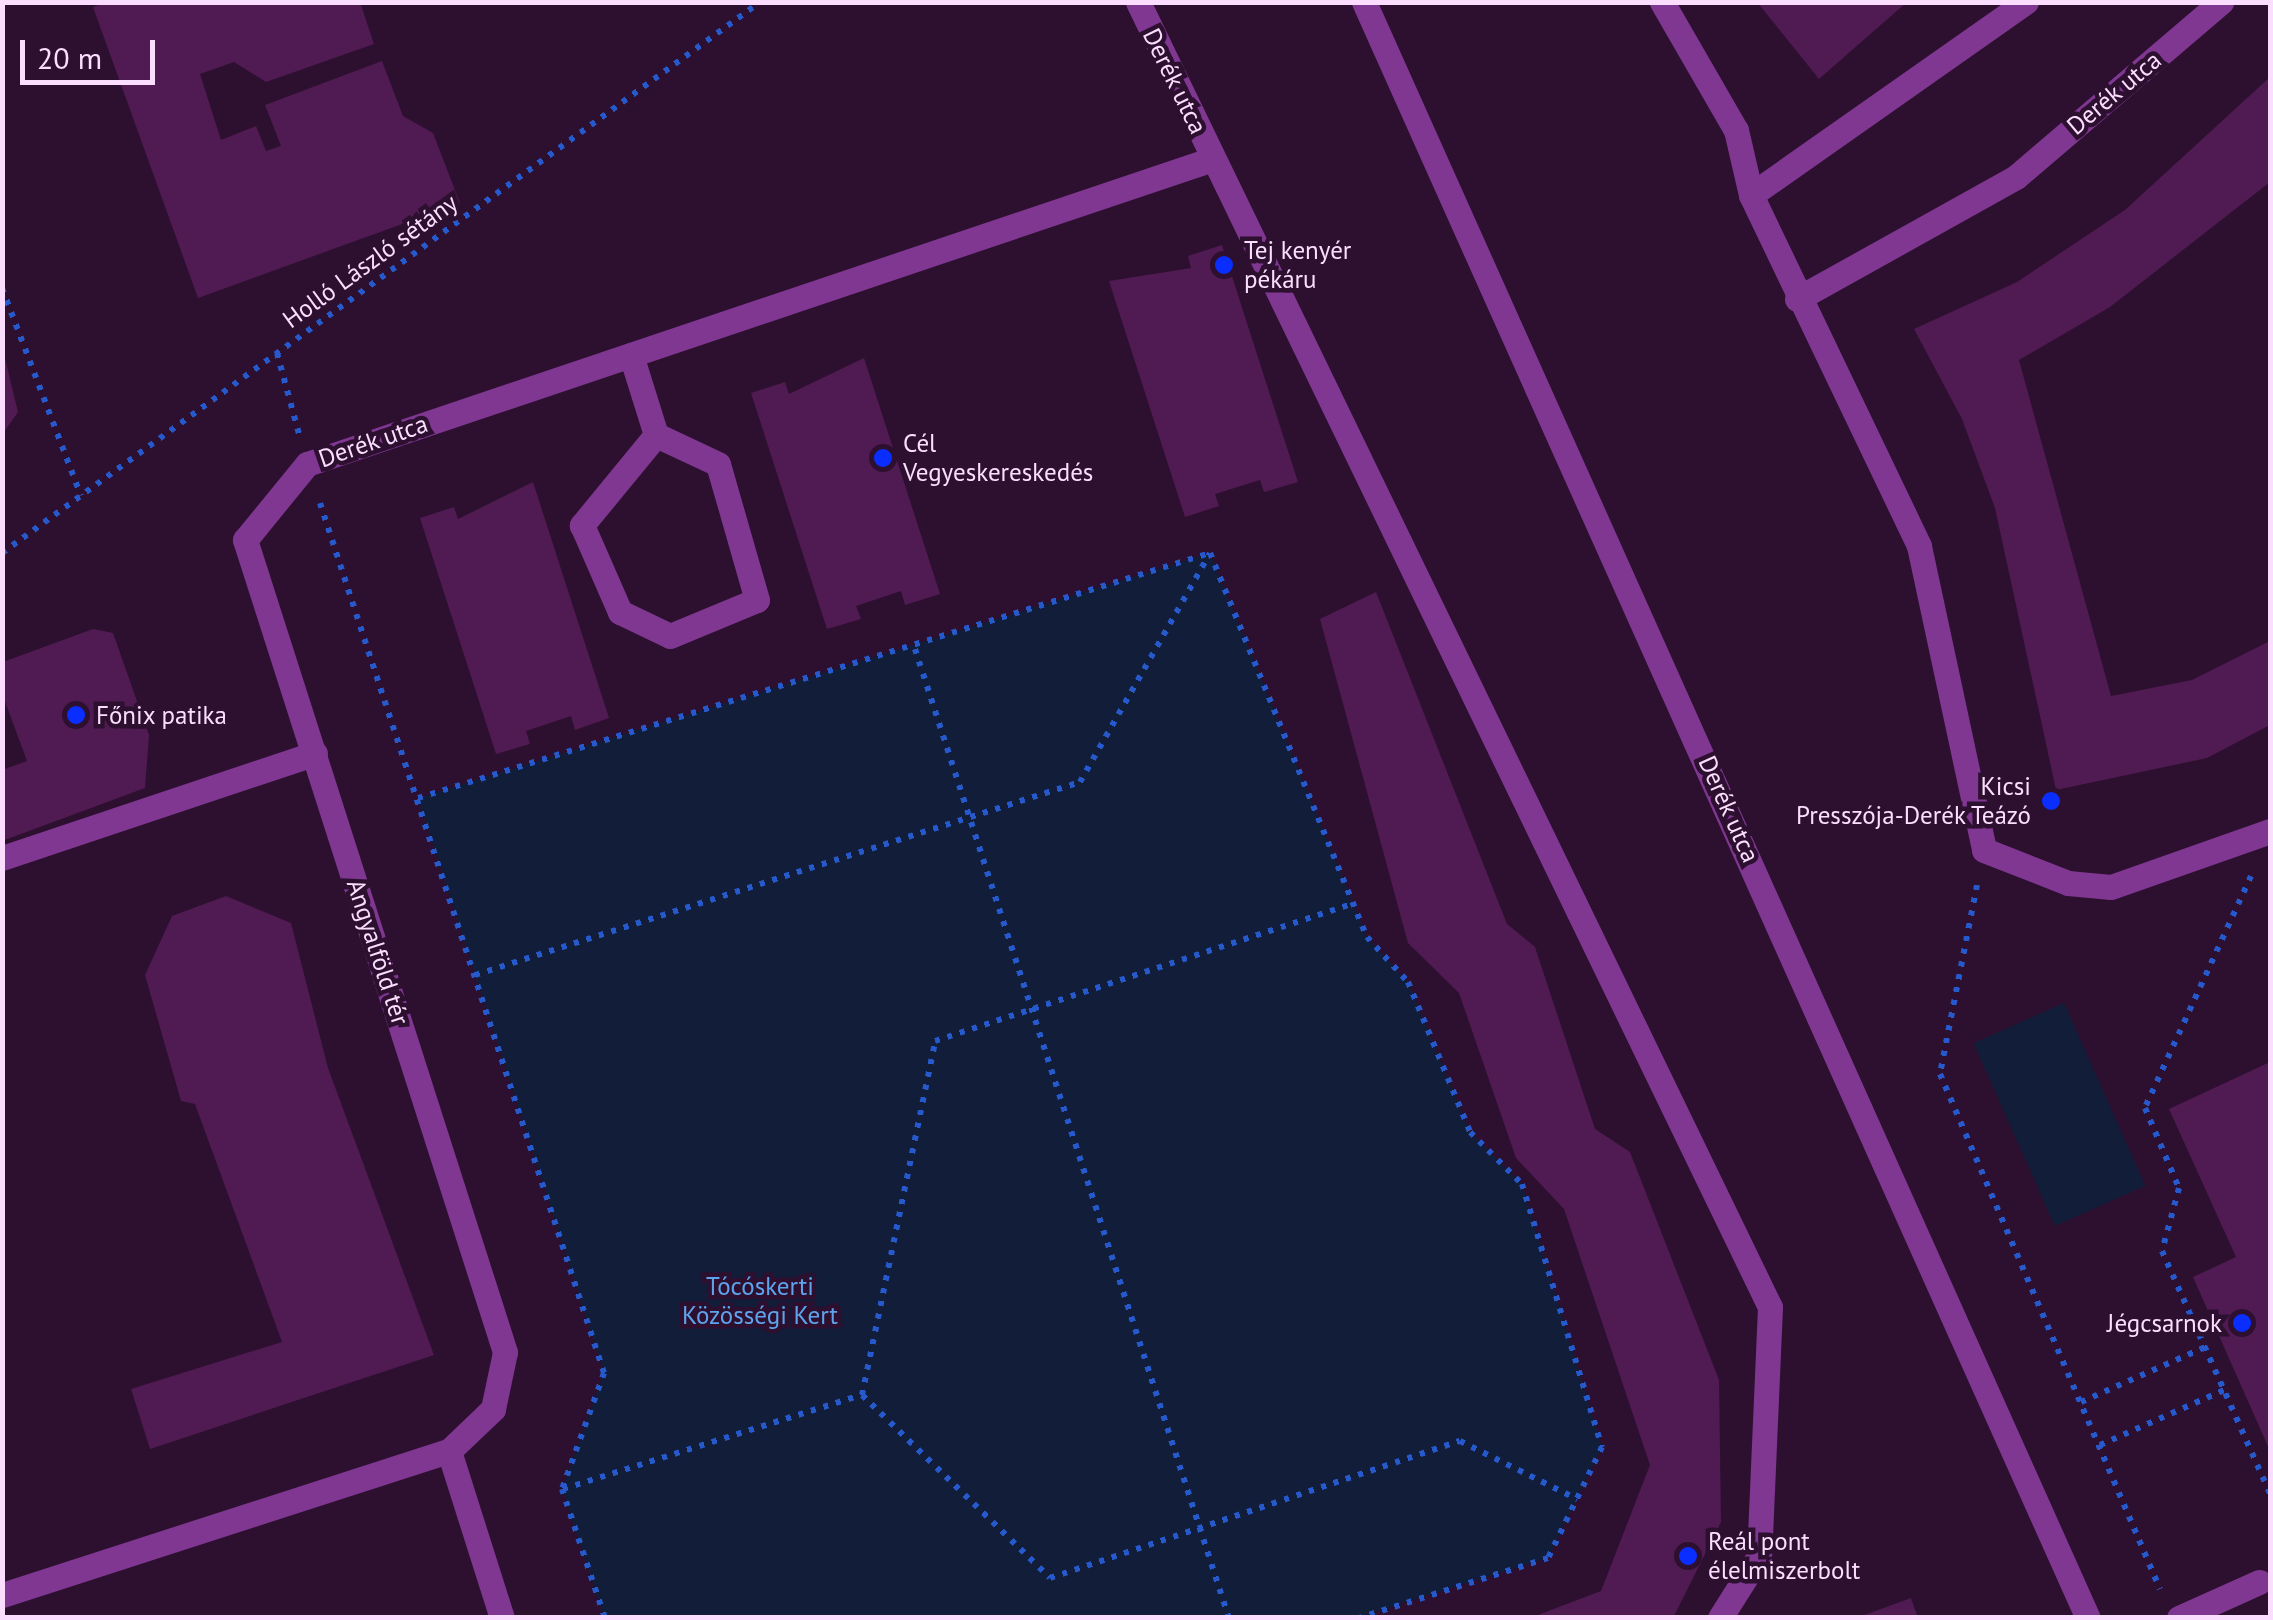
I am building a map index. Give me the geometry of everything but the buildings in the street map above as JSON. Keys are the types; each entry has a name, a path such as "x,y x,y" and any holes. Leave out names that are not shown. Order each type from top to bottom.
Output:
{"street":[{"name":"Derék utca","path":"1138,2 1770,1307 1759,1556 1720,1618"},
{"name":"Derék utca","path":"1364,2 2088,1618"},
{"path":"1662,2 1736,130 1751,196 1918,546 1984,850 2051,878 2111,887 2270,831"},
{"path":"1751,196 2026,2"},
{"name":"Derék utca","path":"1797,299 2016,176 2221,2"},
{"name":"Derék utca","path":"315,753 245,540 307,464 1213,159"},
{"path":"631,355 656,435 718,464 757,600 670,636 620,612 582,525 656,435"},
{"path":"2,858 315,753"},
{"name":"Angyalföld tér","path":"4,1590 448,1451 492,1409 505,1352 315,753"},
{"path":"448,1451 502,1618"},
{"path":"2172,1609 2259,1582"}],"path":[{"name":"Holló László sétány","path":"2,553 760,2"},
{"path":"2,288 81,496"},
{"path":"277,353 307,464 604,1372 562,1490 606,1618"},
{"path":"418,798 916,648 1210,553"},
{"path":"475,975 1080,782 1210,553"},
{"path":"1210,553 1367,938 1408,982 1470,1132 1522,1184 1602,1446 1548,1558 1358,1618"},
{"path":"916,648 1229,1618"},
{"path":"1984,850 1940,1074 2172,1609"},
{"path":"2255,868 2145,1108 2179,1188 2162,1251 2270,1494"},
{"path":"862,1395 935,1042 1354,903"},
{"path":"2081,1402 2205,1347"},
{"path":"2100,1445 2224,1390"},
{"path":"862,1395 1050,1578 1460,1441 1577,1499"},
{"path":"562,1490 862,1395"}],"green space":[{"name":"Tócóskerti Közösségi Kert","path":"1210,553 1367,937 1408,982 1470,1132 1522,1184 1602,1447 1548,1558 1359,1617 604,1617 562,1489 604,1372 418,798"},
{"path":"2064,1003 2145,1186 2055,1226 1974,1043"}],"place":[{"name":"Tej kenyér pékáru","path":"1224,265"},
{"name":"Cél Vegyeskereskedés","path":"883,458"},
{"name":"Főnix patika","path":"76,715"},
{"name":"Kicsi Presszója-Derék Teázó","path":"2051,801"},
{"name":"Jégcsarnok","path":"2242,1323"},
{"name":"Reál pont élelmiszerbolt","path":"1688,1556"}]}
